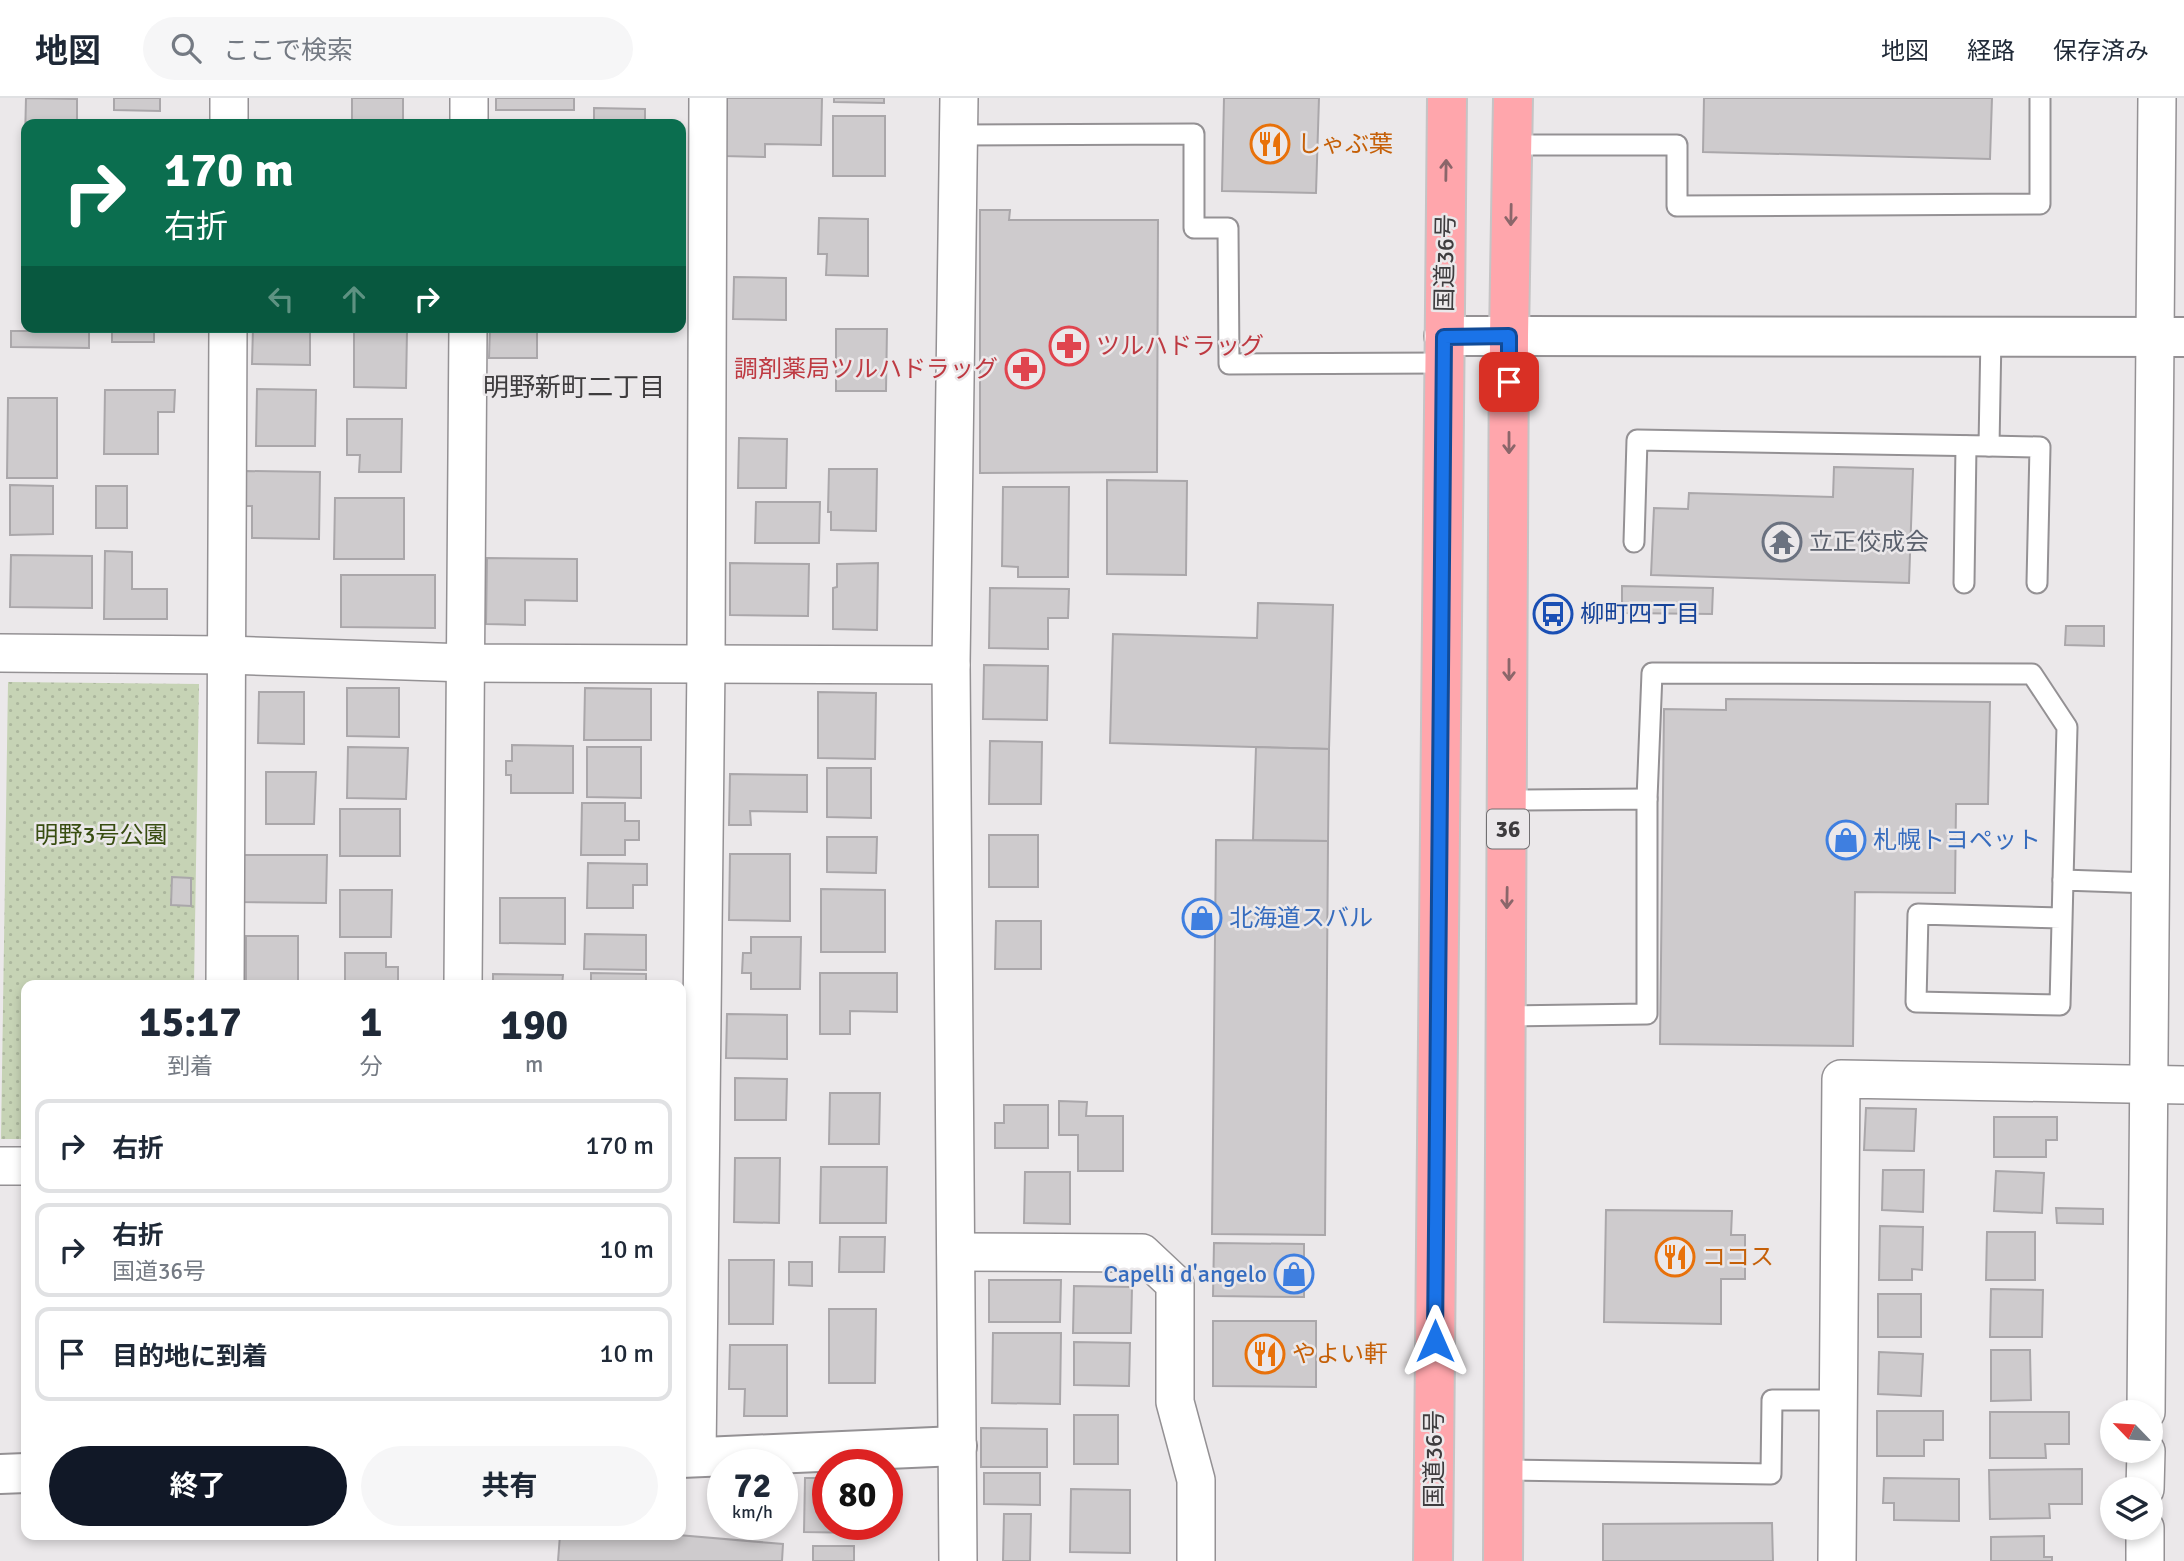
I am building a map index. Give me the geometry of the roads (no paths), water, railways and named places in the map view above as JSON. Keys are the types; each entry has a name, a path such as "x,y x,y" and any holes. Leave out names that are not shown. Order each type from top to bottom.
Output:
{"highway":[{"name":"国道36号","path":"1433,1561 1447,98"},
{"name":"36","path":"1503,1561 1509,336 1513,98"}],"street":[{"path":"229,98 229,119"},
{"path":"469,98 469,119"},
{"path":"708,98 706,664 689,1458 957,1446"},
{"path":"958,98 951,665 958,1561"},
{"path":"2146,1400 2150,883 2169,530 2170,337 2157,98"},
{"path":"225,980 228,333"},
{"path":"463,980 468,333"},
{"path":"1444,350 1509,336 2170,337"},
{"path":"0,653 226,655 467,663 951,665"},
{"path":"1837,1561 1841,1079 2184,1085"},
{"path":"0,1166 21,1166"},
{"path":"956,1252 1142,1253 1175,1284 1175,1402 1196,1480 1196,1561"},
{"path":"0,1474 21,1473"},
{"path":"2145,1540 2145,1561"}],"lane":[{"path":"1512,145 1677,145 1677,206 2040,204 2040,98"},
{"path":"958,135 1194,134 1194,228 1228,228 1229,364 1444,350"},
{"path":"1989,446 1991,335"},
{"path":"1634,542 1637,440 2040,447 2037,583"},
{"path":"1964,583 1966,446"},
{"path":"1506,1016 1647,1014 1647,799 1652,673 2032,674 2067,727 2060,1005 1916,1002 1918,914 2061,918"},
{"path":"1508,800 1647,799"},
{"path":"2063,880 2150,883"},
{"path":"1504,1470 1771,1474 1772,1400 1838,1399"}],"place":[{"name":"しゃぶ葉","path":"1270,144"},
{"name":"ツルハドラッグ","path":"1069,346"},
{"name":"調剤薬局ツルハドラッグ","path":"1025,369"},
{"name":"立正佼成会","path":"1782,542"},
{"name":"柳町四丁目","path":"1553,614"},
{"name":"札幌トヨペット","path":"1846,840"},
{"name":"北海道スバル","path":"1202,918"},
{"name":"ココス","path":"1675,1257"},
{"name":"Capelli d'angelo","path":"1294,1274"},
{"name":"やよい軒","path":"1265,1354"}],"district":[{"name":"明野新町二丁目","path":"574,388"}],"park label":[{"name":"明野3号公園","path":"101,835"}]}
